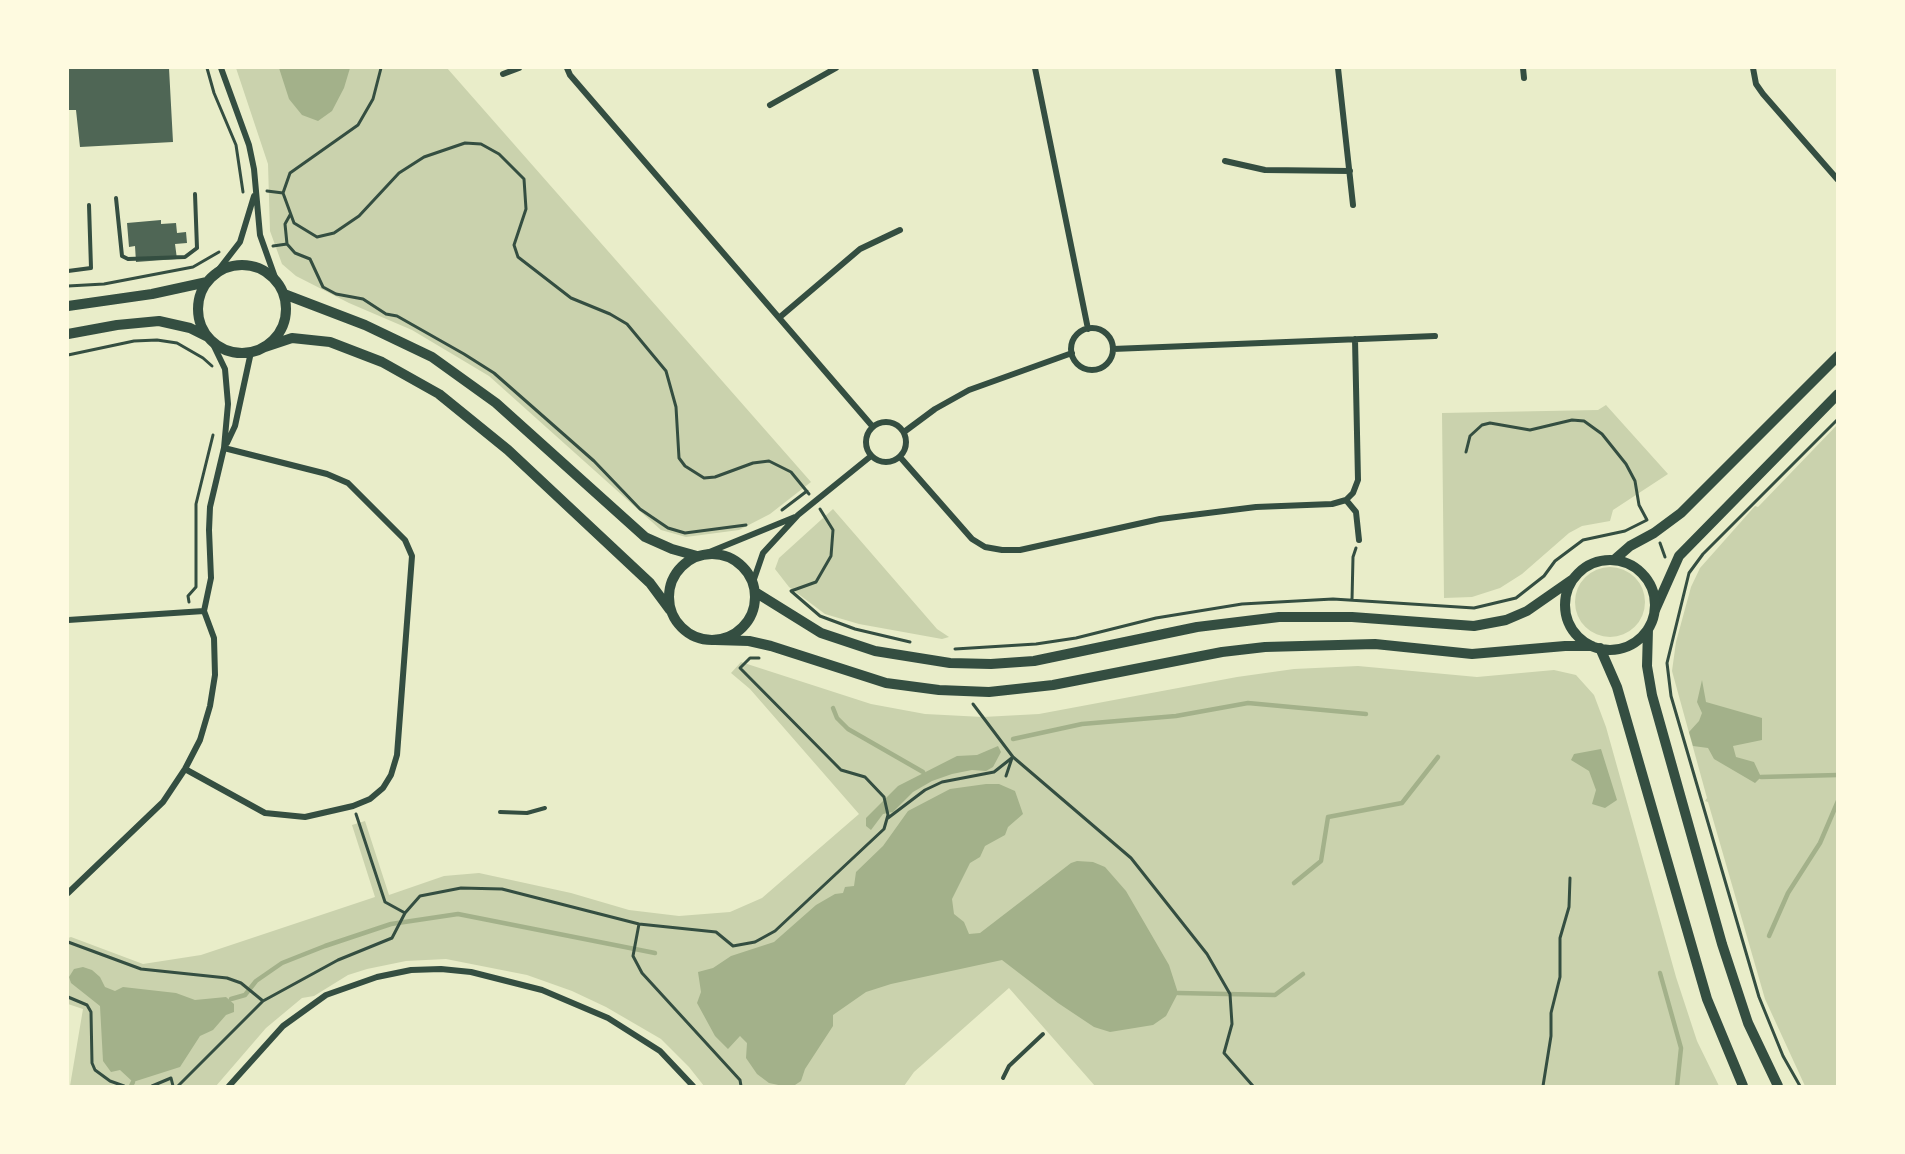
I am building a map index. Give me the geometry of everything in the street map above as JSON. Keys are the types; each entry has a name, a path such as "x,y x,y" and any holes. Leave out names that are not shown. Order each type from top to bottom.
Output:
{"main road":[{"path":"209,339 200,323 197,309 200,294 216,273 241,265 260,269 276,280 284,294 286,309 284,324 276,337 265,347"},
{"path":"68,306 152,294 207,282"},
{"path":"284,294 382,333 441,363 496,403 645,537 672,549 702,554 721,554 735,560 746,569 754,587 754,606 740,629 715,640"},
{"path":"68,334 126,323 159,321 190,328 224,350 237,353 251,352 292,338 330,342 382,362 439,394 483,427 650,583 681,627 693,635 715,640 749,640 886,683 962,692 1031,689 1222,652 1265,647 1375,644 1472,654 1558,646 1627,646 1638,640 1648,629"},
{"path":"1614,560 1629,546 1654,533 1681,513 1838,356"},
{"path":"1778,1086 1748,1023 1719,933 1652,694 1647,666 1648,629 1679,556 1838,394"},
{"path":"670,610 670,584 681,567 702,554"},
{"path":"754,587 821,633 875,651 950,663 1034,661 1197,627 1268,619 1352,617 1459,626 1488,624 1527,611 1573,579 1584,568 1599,561 1614,560 1640,571 1654,596 1655,610"},
{"path":"1573,579 1565,604 1567,617 1572,629 1596,647 1617,687 1707,999 1743,1086"}],"street":[{"path":"221,68 249,145 260,235 276,280"},
{"path":"503,74 519,68"},
{"path":"567,68 570,75 873,427"},
{"path":"770,105 836,68"},
{"path":"1035,68 1088,329"},
{"path":"1338,68 1353,205"},
{"path":"1523,68 1524,78"},
{"path":"1753,68 1756,84 1763,94 1838,180"},
{"path":"1225,161 1264,170 1350,171"},
{"path":"216,273 240,242 256,190"},
{"path":"780,317 860,249 900,230"},
{"path":"1088,329 1105,333 1113,349 1109,362 1091,370 1078,365 1072,353 1077,335 1088,329"},
{"path":"1113,349 1435,336"},
{"path":"68,894 163,802 186,769 200,740 210,706 215,675 214,638 204,611 211,578 210,507 224,448 228,385 225,369 209,339"},
{"path":"900,457 972,539 985,547 1002,550 1020,550 1160,519 1256,507 1332,504 1346,500 1353,493 1358,480 1355,339"},
{"path":"224,448 235,426 251,352"},
{"path":"904,432 935,409 969,390 1072,353"},
{"path":"890,423 904,432 906,445 900,457 882,462 871,456 866,438 873,427 890,423"},
{"path":"186,769 249,806 273,815 305,817 353,806 370,799 383,788 391,775 397,755 412,556 405,540 390,522 348,483 327,474 224,448"},
{"path":"754,587 763,553 798,515 871,456"},
{"path":"1346,500 1356,512 1359,540"},
{"path":"702,554 798,515"},
{"path":"68,620 204,611"},
{"path":"229,1086 283,1026 326,995 377,977 411,970 441,969 471,972 542,990 608,1018 660,1051 693,1086"}],"lane":[{"path":"116,198 122,256 128,259 185,257 197,248 195,194"},
{"path":"68,271 91,268 89,205"},
{"path":"500,812 527,813 545,808"},
{"path":"1003,1078 1009,1066 1043,1034"}],"path":[{"path":"207,68 214,93 236,145 242,174 243,201"},
{"path":"381,68 373,99 358,125 290,173 283,193 294,223 309,234 325,236 344,229 399,173 424,157 465,142 481,144 499,154 524,178 526,190 526,209 514,245 515,252 523,262 571,298 610,314 627,324 652,351 671,384 676,407 678,449 685,466 704,478 716,477 753,463 768,461 791,472 815,500 833,530 831,556 816,582 791,591 820,616 855,629 920,645"},
{"path":"256,190 283,193"},
{"path":"290,214 285,224 287,244 295,253 310,259 323,287 336,294 363,299 386,314 397,316 494,374 594,461 640,509 668,528 685,533 752,524"},
{"path":"272,246 287,244"},
{"path":"68,286 104,284 193,267 225,247"},
{"path":"68,355 135,341 157,340 177,342 213,367"},
{"path":"1800,1086 1783,1056 1759,997 1671,696 1667,663 1689,573 1703,554 1838,419"},
{"path":"949,649 1035,644 1076,638 1156,618 1242,604 1352,600 1474,608 1516,598 1532,587 1555,561 1583,540 1625,531 1647,520 1639,506 1635,481 1626,464 1602,434 1584,421 1572,420 1530,430 1490,423 1482,425 1470,436 1466,452"},
{"path":"189,613 188,596 196,587 196,504 216,425"},
{"path":"777,513 807,491"},
{"path":"1352,617 1353,557 1359,540"},
{"path":"1659,542 1666,561"},
{"path":"178,1086 263,1001 338,960 392,938 405,913 420,897 462,888 502,889 639,924 716,933 734,946 754,942 775,931 884,829 888,816 884,797 865,777 841,770 740,668 750,658 759,658"},
{"path":"962,692 1013,757 1131,858 1208,954 1230,994 1232,1024 1224,1053 1253,1086"},
{"path":"1006,776 1013,757"},
{"path":"888,816 893,816 925,790 942,782 994,772 1013,757"},
{"path":"353,806 385,902 405,913"},
{"path":"1543,1086 1551,1036 1551,1013 1560,977 1560,938 1569,907 1570,878"},
{"path":"639,924 633,956 642,973 740,1080 741,1086"},
{"path":"68,942 141,969 227,978 241,983 263,1001"},
{"path":"68,997 87,1005 91,1012 92,1063 95,1070 110,1081 124,1086"},
{"path":"152,1086 171,1078 173,1086"}],"shaded area":[{"path":"236,68 447,68 811,482 770,514 739,530 686,537 661,530 489,376 412,330 349,303 296,276 282,264 270,231 268,164"},
{"path":"279,68 350,68 344,88 332,111 318,121 302,115 289,99"},
{"path":"1606,405 1668,474 1613,510 1610,521 1582,526 1569,533 1522,574 1500,588 1472,597 1444,598 1442,413 1598,410"},
{"path":"1837,425 1837,1086 1805,1086 1765,999 1708,802 1705,801 1707,798 1672,671 1676,642 1691,587 1700,568 1755,506 1758,507"},
{"path":"833,509 937,629 949,637 942,639 859,624 825,614 789,587 775,569 779,558"},
{"path":"1617,567 1630,573 1639,582 1643,588 1645,602 1643,616 1635,627 1624,635 1603,637 1585,627 1577,616 1575,595 1585,577 1596,569"},
{"path":"741,662 871,704 925,714 983,717 1039,714 1237,677 1294,669 1358,666 1477,677 1554,670 1576,675 1594,695 1606,727 1676,977 1697,1041 1719,1086 1095,1086 1009,988 914,1072 904,1086 704,1086 661,1039 606,1007 572,991 527,975 446,959 406,961 367,969 348,975 314,996 302,998 266,1028 216,1086 70,1086 83,1009 68,1004 68,938 71,937 143,964 201,955 375,897 352,825 365,821 389,895 444,876 479,873 571,893 629,910 679,916 730,912 762,898 859,814 750,689 731,673"},
{"path":"1702,680 1706,702 1762,718 1762,740 1733,746 1736,757 1754,762 1761,777 1755,783 1714,759 1708,748 1693,746 1689,732 1699,721 1702,713 1697,702"},
{"path":"998,746 1001,752 993,767 986,771 972,770 952,774 932,781 913,792 893,812 883,814 871,830 866,826 866,818 898,786 957,756 977,755"},
{"path":"1601,749 1617,800 1605,808 1592,804 1596,790 1589,771 1571,760 1574,754"},
{"path":"999,784 1015,791 1023,814 1008,827 1005,835 985,846 980,857 970,863 952,899 954,914 964,922 969,934 980,933 1071,863 1093,862 1105,867 1126,891 1169,965 1178,993 1166,1016 1153,1025 1110,1032 1094,1027 1002,960 891,984 866,992 833,1015 833,1026 805,1069 801,1081 795,1085 783,1086 769,1083 757,1074 746,1058 747,1043 740,1036 728,1049 715,1036 697,1003 701,992 698,972 713,968 731,956 774,942 816,905 835,894 843,893 845,887 854,886 856,872 883,846 908,811 950,789"},
{"path":"83,967 92,970 100,977 105,987 115,991 123,987 176,993 195,1000 226,997 234,1004 234,1012 226,1015 213,1030 200,1036 180,1067 133,1082 120,1070 111,1072 103,1061 100,1006 71,983 69,977 74,969"}],"building":[{"path":"68,68 169,68 173,142 80,147 76,110 68,110"},
{"path":"161,220 161,224 176,223 177,233 186,232 187,243 175,244 177,259 136,262 135,246 129,247 127,223"}],"waterway":[{"path":"1013,739 1082,724 1176,716 1248,703 1366,714"},
{"path":"833,708 837,718 848,729 923,772"},
{"path":"1294,883 1321,861 1328,817 1402,803 1438,757"},
{"path":"1761,777 1838,775"},
{"path":"1769,936 1788,893 1820,843 1838,801"},
{"path":"231,999 245,995 256,981 282,963 325,946 391,924 458,914 655,953"},
{"path":"1660,973 1681,1048 1677,1086"},
{"path":"1178,993 1275,995 1303,974"},
{"path":"131,1086 133,1082"}]}
